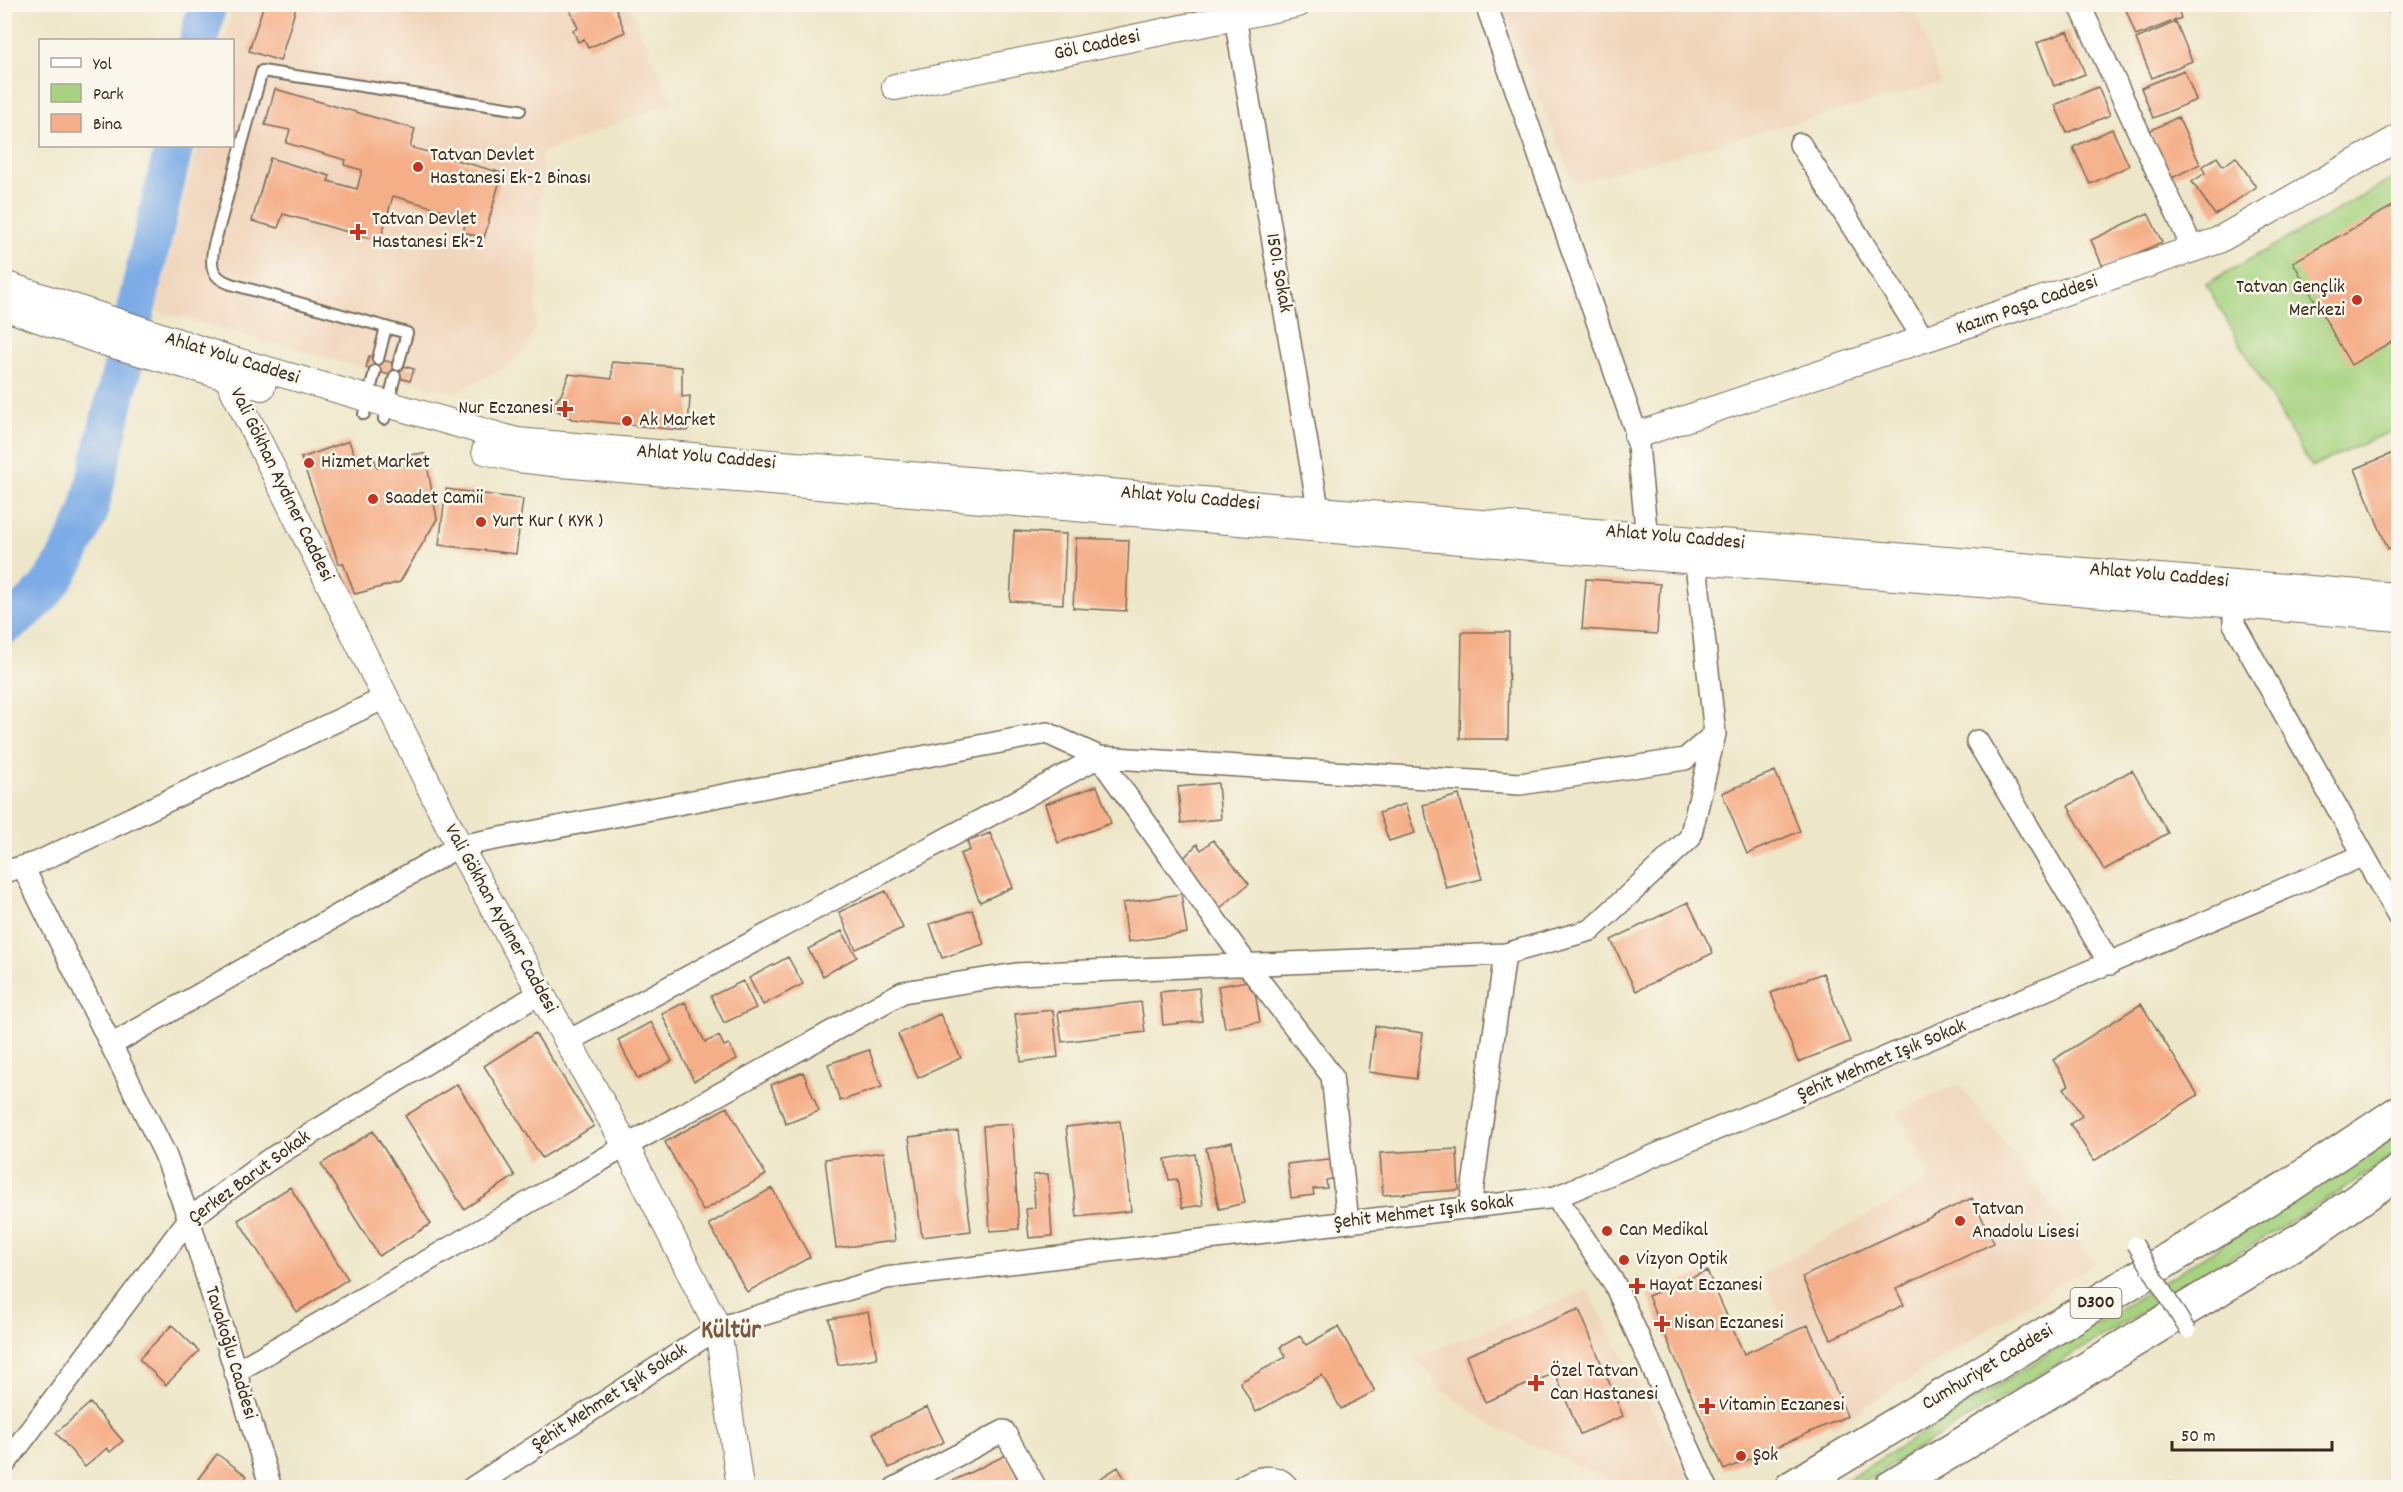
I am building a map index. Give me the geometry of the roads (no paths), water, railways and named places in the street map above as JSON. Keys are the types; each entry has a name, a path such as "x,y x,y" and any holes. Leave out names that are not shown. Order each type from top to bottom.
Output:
{"highway":[{"name":"Cumhuriyet Caddesi","path":"1791,1488 2286,1188 2398,1113"},
{"name":"D300","path":"1890,1488 2308,1235 2398,1172"}],"street":[{"name":"Göl Caddesi","path":"895,87 1298,4"},
{"path":"1486,4 1637,435 1648,546"},
{"path":"2080,6 2193,249"},
{"name":"1501. Sokak","path":"1235,17 1320,520"},
{"name":"Kazım Paşa Caddesi","path":"1637,435 1925,341 2217,241 2398,138"},
{"path":"1800,144 1925,341"},
{"name":"Ahlat Yolu Caddesi","path":"4,284 104,331"},
{"name":"Ahlat Yolu Caddesi","path":"4,307 104,331 376,409 517,441 939,487 2234,594 2398,618"},
{"name":"Vali Gökhan Aydıner Caddesi","path":"230,369 385,698 459,846 626,1146 718,1328 740,1488"},
{"path":"235,1372 626,1146 903,992 1016,974 1506,954 1591,930 1690,838 1715,734 1694,550"},
{"path":"2234,594 2234,624 2398,916"},
{"name":"Ahlat Yolu Caddesi","path":"2234,594 2398,596"},
{"path":"14,869 38,862 385,698"},
{"path":"111,1045 459,846 1047,733 1099,757 1520,784 1686,759 1715,734"},
{"path":"1977,741 2110,964"},
{"path":"1099,757 1248,966 1332,1076 1348,1222"},
{"path":"568,1041 1099,757"},
{"name":"Şehit Mehmet Işık Sokak","path":"472,1488 718,1328 886,1278 1557,1197 2364,855"},
{"name":"Tavakoğlu Caddesi","path":"14,869 111,1045 165,1154 189,1219 271,1488"},
{"path":"1470,1208 1506,954"},
{"name":"Çerkez Barut Sokak","path":"4,1465 189,1219 267,1161 540,993"},
{"path":"1557,1197 1614,1283 1707,1488"},
{"path":"2135,1244 2188,1331"},
{"path":"895,1488 1004,1431 1036,1488"},
{"path":"1240,1488 1248,1482 1272,1476 1285,1482 1288,1488"}],"lane":[{"path":"398,365 407,333 231,284 213,273 214,245 262,71 520,110"},
{"path":"378,359 386,327"},
{"path":"375,371 376,409"},
{"path":"376,409 395,376"}],"waterway":[{"path":"199,39 207,4"},
{"path":"4,626 34,603 55,577 88,514 174,147"}],"place":[{"name":"Tatvan Devlet Hastanesi Ek-2 Binası","path":"418,167"},
{"name":"Tatvan Devlet Hastanesi Ek-2","path":"358,232"},
{"name":"Tatvan Gençlik Merkezi","path":"2357,300"},
{"name":"Nur Eczanesi","path":"565,409"},
{"name":"Ak Market","path":"627,421"},
{"name":"Hizmet Market","path":"309,463"},
{"name":"Saadet Camii","path":"373,499"},
{"name":"Yurt Kur ( KYK )","path":"481,522"},
{"name":"Tatvan Anadolu Lisesi","path":"1960,1221"},
{"name":"Can Medikal","path":"1607,1231"},
{"name":"Vizyon Optik","path":"1624,1260"},
{"name":"Hayat Eczanesi","path":"1637,1286"},
{"name":"Nisan Eczanesi","path":"1662,1324"},
{"name":"Özel Tatvan Can Hastanesi","path":"1536,1383"},
{"name":"Vitamin Eczanesi","path":"1707,1406"},
{"name":"Şok","path":"1741,1456"}],"district":[{"name":"Kültür","path":"731,1331"}]}
